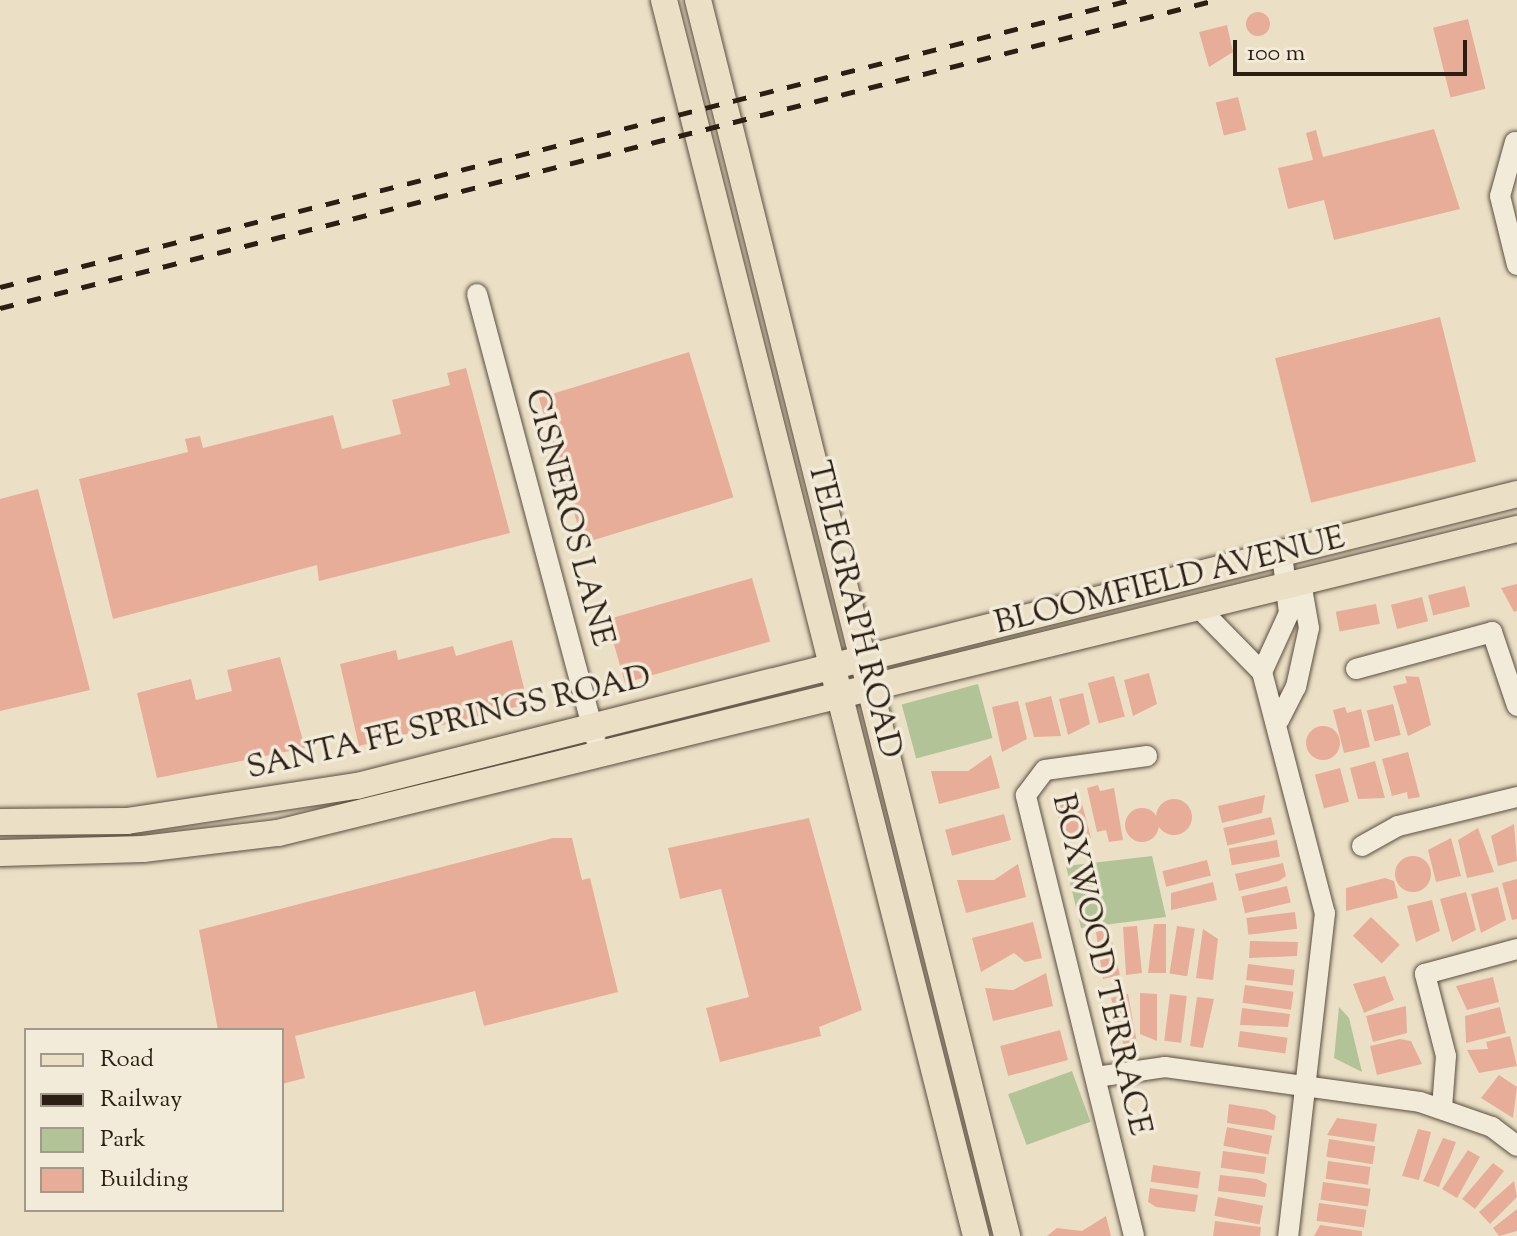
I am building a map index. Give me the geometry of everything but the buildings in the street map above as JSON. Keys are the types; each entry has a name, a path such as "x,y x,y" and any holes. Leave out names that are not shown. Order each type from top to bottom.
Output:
{"main road":[{"name":"TELEGRAPH ROAD","path":"664,0 976,1236"},
{"name":"TELEGRAPH ROAD","path":"698,0 860,659 1007,1236"},
{"name":"BLOOMFIELD AVENUE","path":"860,659 1517,494"},
{"name":"BLOOMFIELD AVENUE","path":"840,700 1517,529"},
{"name":"SANTA FE SPRINGS ROAD","path":"0,822 127,821 245,807 592,726 860,659"},
{"name":"SANTA FE SPRINGS ROAD","path":"0,853 143,849 278,833 840,700"}],"street":[{"path":"1515,142 1500,196 1517,265"},
{"name":"CISNEROS LANE","path":"477,294 601,758"},
{"path":"1262,672 1289,613 1291,586 1282,553"},
{"path":"1279,720 1296,687 1309,628 1303,594 1291,586"},
{"path":"1201,610 1262,672 1279,720 1325,913 1288,1236"},
{"path":"1356,669 1492,632 1517,706"},
{"name":"BOXWOOD TERRACE","path":"1134,1236 1026,795 1045,770 1147,756"},
{"path":"1362,846 1398,826 1517,797"},
{"path":"1442,1108 1447,1065 1425,974 1517,949"},
{"path":"1096,1077 1165,1067 1442,1108 1517,1146"}],"green space":[{"path":"978,684 992,738 916,759 902,704"},
{"path":"1152,856 1166,917 1081,928 1066,866"},
{"path":"1339,1007 1349,1018 1362,1072 1334,1058"},
{"path":"1072,1071 1090,1122 1027,1145 1008,1094"}],"railway":[{"path":"0,287 1130,0"},
{"path":"0,308 1215,0"}]}
